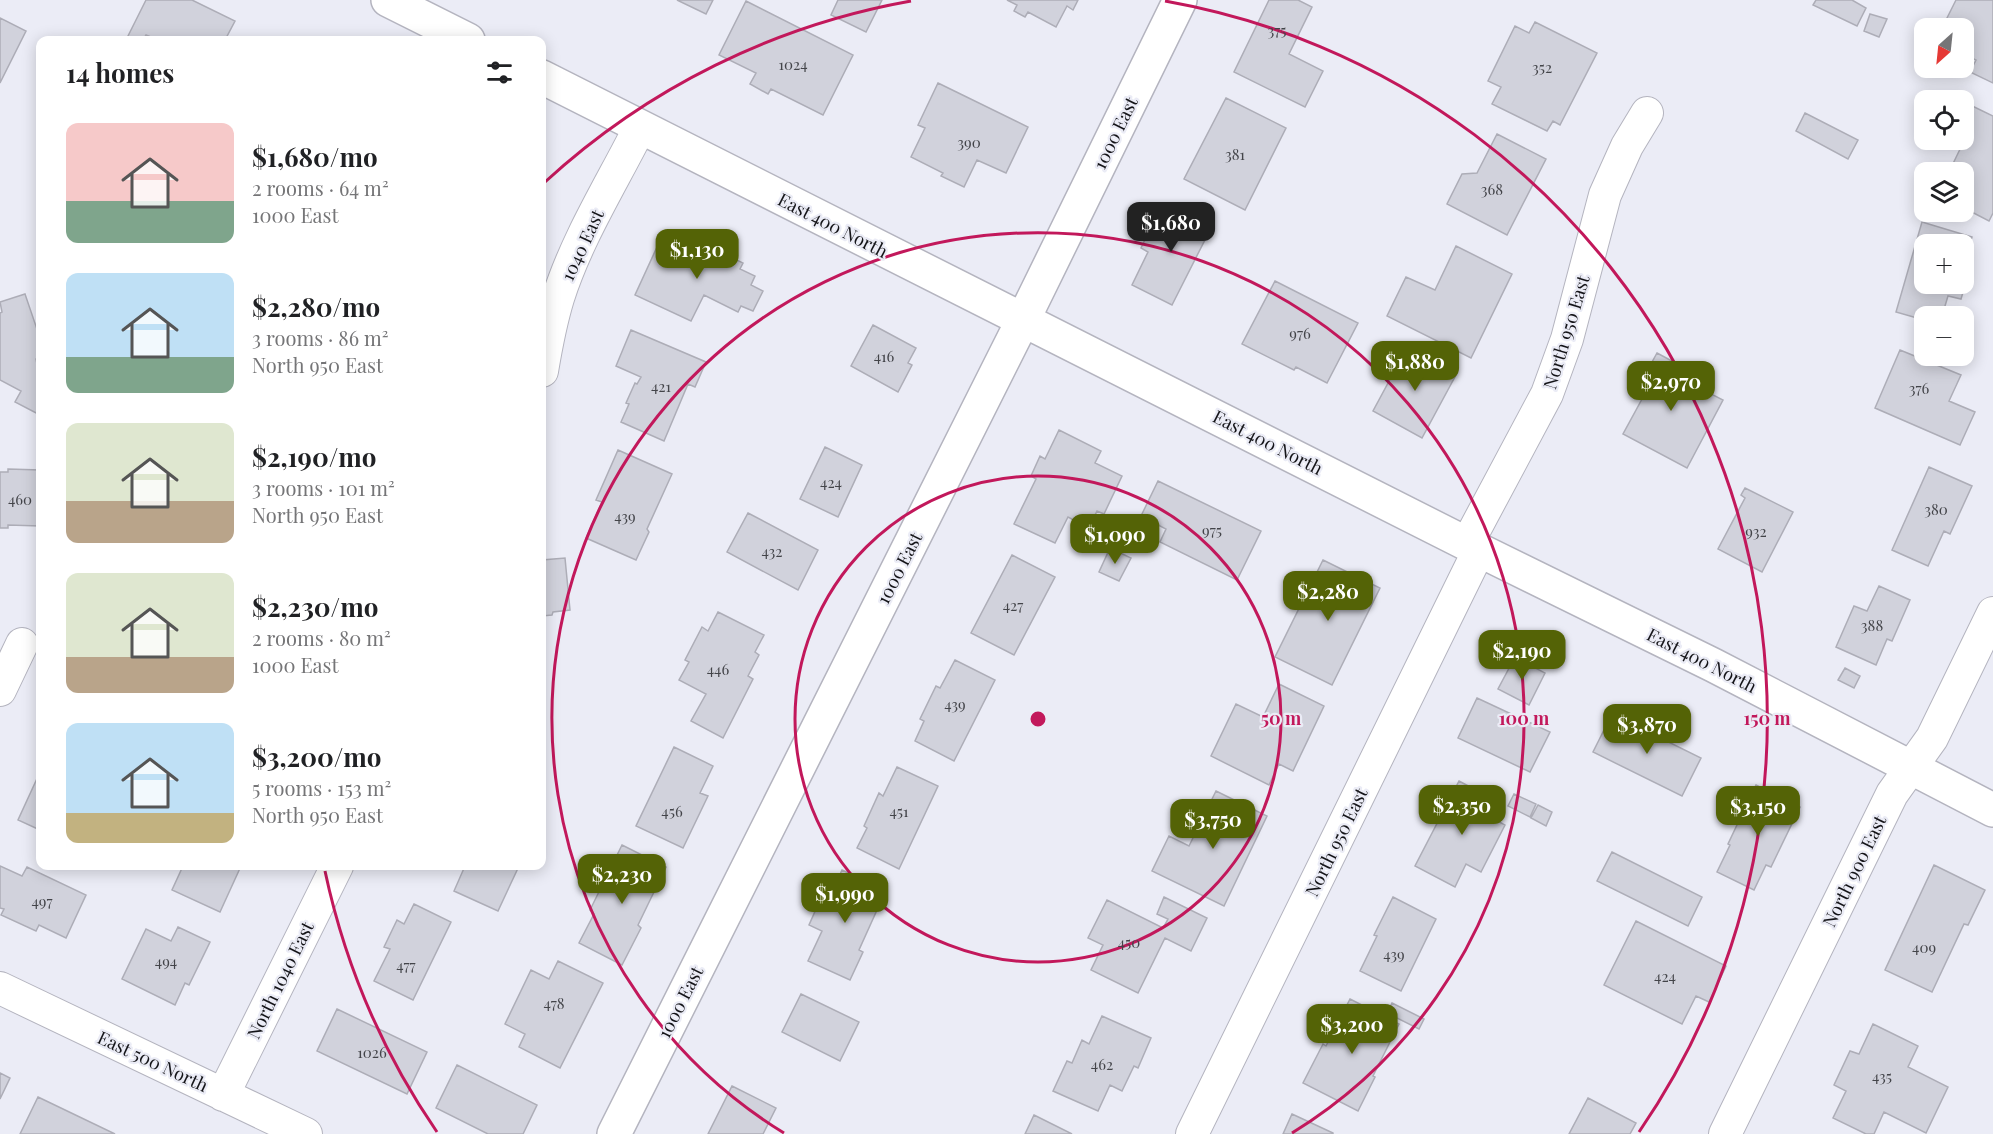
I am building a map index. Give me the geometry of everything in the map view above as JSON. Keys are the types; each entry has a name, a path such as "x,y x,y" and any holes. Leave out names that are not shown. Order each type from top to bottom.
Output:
{"street":[{"path":"388,0 460,36"},
{"name":"1000 East","path":"614,1134 1023,320 1180,0"},
{"name":"East 400 North","path":"546,79 1473,547 1713,665 1993,810"},
{"name":"North 950 East","path":"1192,1134 1547,394 1567,339 1605,195 1627,146 1647,113"},
{"name":"1040 East","path":"546,352 558,298 567,274 640,127"},
{"name":"North 900 East","path":"1725,1134 1892,794 1932,738 1993,614"},
{"path":"0,690 22,644"},
{"name":"North 1040 East","path":"223,1095 335,870"},
{"name":"East 500 North","path":"0,988 306,1134"}],"building":[{"path":"146,0 192,0 235,21 227,36 128,36"},
{"path":"677,0 713,0 706,14"},
{"path":"838,0 882,0 866,32 831,15"},
{"path":"1007,0 1078,0 1073,10 1067,6 1056,27 1028,12 1025,17 1014,11 1017,5"},
{"path":"1269,0 1298,0 1312,7 1289,54 1323,71 1305,107 1234,72"},
{"path":"1816,0 1852,0 1866,8 1857,26 1813,5"},
{"path":"1956,0 1993,0 1993,83 1974,74 1976,60 1974,59 1974,18 1947,18"},
{"path":"746,1 853,55 823,115 771,89 768,94 750,84 756,73 719,55"},
{"path":"1870,14 1887,19 1879,37 1864,31"},
{"path":"0,18 26,31 0,83"},
{"path":"1535,22 1597,53 1560,125 1553,121 1547,131 1492,104 1501,87 1488,81 1515,26 1529,33"},
{"path":"938,83 1028,127 1006,173 977,160 964,187 941,176 943,173 911,157 925,128 918,125"},
{"path":"1226,98 1286,128 1245,210 1184,179"},
{"path":"1974,107 1993,116 1993,213 1989,221 1974,213 1974,162 1954,162 1960,150 1974,150"},
{"path":"1805,113 1858,140 1848,159 1796,131"},
{"path":"1497,134 1546,159 1507,235 1447,204 1462,174 1477,173"},
{"path":"1172,203 1213,224 1172,305 1132,285 1148,252 1141,248 1155,219 1162,223"},
{"path":"1922,222 1962,234 1919,234"},
{"path":"688,236 743,263 740,269 755,276 751,285 763,291 753,311 741,306 738,312 704,295 691,321 635,295 657,247 678,257"},
{"path":"1456,246 1512,274 1471,358 1387,316 1406,277 1435,290"},
{"path":"1914,250 1914,294 1962,294 1961,299 1948,296 1945,306 1914,306 1914,317 1896,312"},
{"path":"1275,281 1358,323 1327,383 1296,367 1294,370 1242,344"},
{"path":"25,294 36,326 36,413 15,402 21,391 0,380 0,313 2,312 0,302"},
{"path":"873,325 916,348 908,363 912,365 898,392 851,366"},
{"path":"631,330 706,362 695,387 688,384 664,441 621,422 629,404 626,403 635,383 637,384 641,377 616,366"},
{"path":"1408,346 1457,373 1422,438 1373,411"},
{"path":"1900,350 1914,356 1914,366 1939,366 1961,375 1949,401 1975,412 1960,445 1875,408"},
{"path":"1657,353 1687,369 1682,379 1723,400 1687,468 1623,434 1642,399 1634,395"},
{"path":"1059,430 1101,451 1095,463 1122,476 1104,514 1097,511 1089,528 1068,517 1055,543 1014,524 1036,479 1031,476 1040,456 1045,459"},
{"path":"825,447 862,465 838,517 800,499"},
{"path":"618,450 672,474 647,529 649,532 636,560 586,538 602,502 596,500"},
{"path":"1929,467 1972,486 1950,534 1944,531 1928,566 1892,550"},
{"path":"8,469 36,470 36,526 8,525 8,528 0,528 0,472 8,472"},
{"path":"1158,481 1261,531 1237,580 1160,542 1166,529 1141,516"},
{"path":"1745,488 1793,512 1762,572 1718,549 1745,498 1741,495"},
{"path":"748,513 818,550 798,590 727,552"},
{"path":"1110,548 1131,558 1119,581 1099,572"},
{"path":"1012,555 1055,577 1014,655 971,633"},
{"path":"565,558 570,610 553,612 552,615 546,616 546,560"},
{"path":"1323,560 1380,588 1332,685 1275,657"},
{"path":"1879,586 1910,600 1892,641 1887,639 1876,665 1836,647 1854,606 1867,611"},
{"path":"718,612 764,635 755,652 759,655 748,676 753,679 723,738 691,721 706,694 679,680 689,662 685,660 702,627 708,631"},
{"path":"1515,657 1545,673 1529,705 1498,689"},
{"path":"955,660 995,680 954,761 915,741 924,721 920,719 936,686 940,688"},
{"path":"1845,668 1860,676 1854,688 1838,680"},
{"path":"1279,684 1324,706 1293,771 1279,764 1269,785 1211,756 1236,704 1263,717"},
{"path":"1477,698 1550,732 1530,772 1458,738"},
{"path":"1612,714 1701,758 1682,796 1593,752"},
{"path":"674,747 713,766 700,793 708,796 683,848 636,826"},
{"path":"897,767 938,786 899,869 857,848 867,828 864,826 879,793 883,796"},
{"path":"36,781 36,828 18,820"},
{"path":"1459,781 1500,803 1492,818 1505,825 1481,872 1466,864 1455,887 1415,866"},
{"path":"1756,785 1800,807 1771,867 1766,865 1754,890 1717,872"},
{"path":"1216,791 1267,816 1224,906 1152,871 1169,836 1189,846"},
{"path":"1514,794 1536,804 1530,817 1508,806"},
{"path":"1538,805 1552,812 1546,826 1531,818"},
{"path":"622,845 666,867 638,925 641,928 622,965 579,943 594,914 590,910"},
{"path":"1612,852 1702,897 1688,926 1597,881"},
{"path":"1934,865 1985,890 1968,925 1964,924 1932,992 1885,970"},
{"path":"0,866 22,876 27,867 86,895 66,938 39,925 36,931 1,915 4,909 0,908"},
{"path":"181,870 239,870 220,912 172,890"},
{"path":"463,870 517,870 498,911 454,891"},
{"path":"842,870 886,890 859,950 863,952 850,980 808,961 822,931 809,925 821,898 828,901"},
{"path":"1164,897 1207,918 1191,951 1165,938 1138,993 1091,970 1103,945 1088,938 1107,900 1163,928 1168,919 1157,914"},
{"path":"1393,897 1436,919 1401,991 1360,971 1377,936 1374,935"},
{"path":"414,904 451,922 413,1000 374,981 390,949 384,947 397,920 404,924"},
{"path":"1636,921 1726,966 1709,1002 1696,996 1682,1024 1604,985"},
{"path":"178,927 210,942 189,985 185,983 175,1005 122,979 146,929 171,941"},
{"path":"558,961 603,983 560,1068 519,1047 525,1034 505,1024 531,970 549,979"},
{"path":"801,994 859,1022 840,1061 782,1032"},
{"path":"1350,999 1399,1024 1358,1111 1303,1083 1323,1044 1326,1046"},
{"path":"1392,1003 1424,1019 1419,1029 1387,1013"},
{"path":"337,1009 427,1052 407,1094 317,1051"},
{"path":"1102,1016 1151,1038 1138,1068 1134,1066 1122,1091 1110,1085 1098,1111 1053,1091 1067,1061 1072,1063 1082,1040 1089,1044"},
{"path":"1873,1024 1918,1046 1908,1067 1948,1087 1926,1133 1884,1112 1874,1134 1866,1134 1833,1118 1846,1091 1834,1085 1850,1051 1859,1054"},
{"path":"457,1065 537,1105 523,1134 488,1134 436,1108"},
{"path":"0,1073 10,1078 0,1099"},
{"path":"732,1086 776,1108 763,1134 708,1134"},
{"path":"38,1097 115,1134 20,1134"},
{"path":"1588,1098 1636,1123 1630,1134 1569,1134"},
{"path":"1292,1114 1333,1133 1333,1134 1283,1134"},
{"path":"1034,1115 1072,1134 1025,1134"}]}
